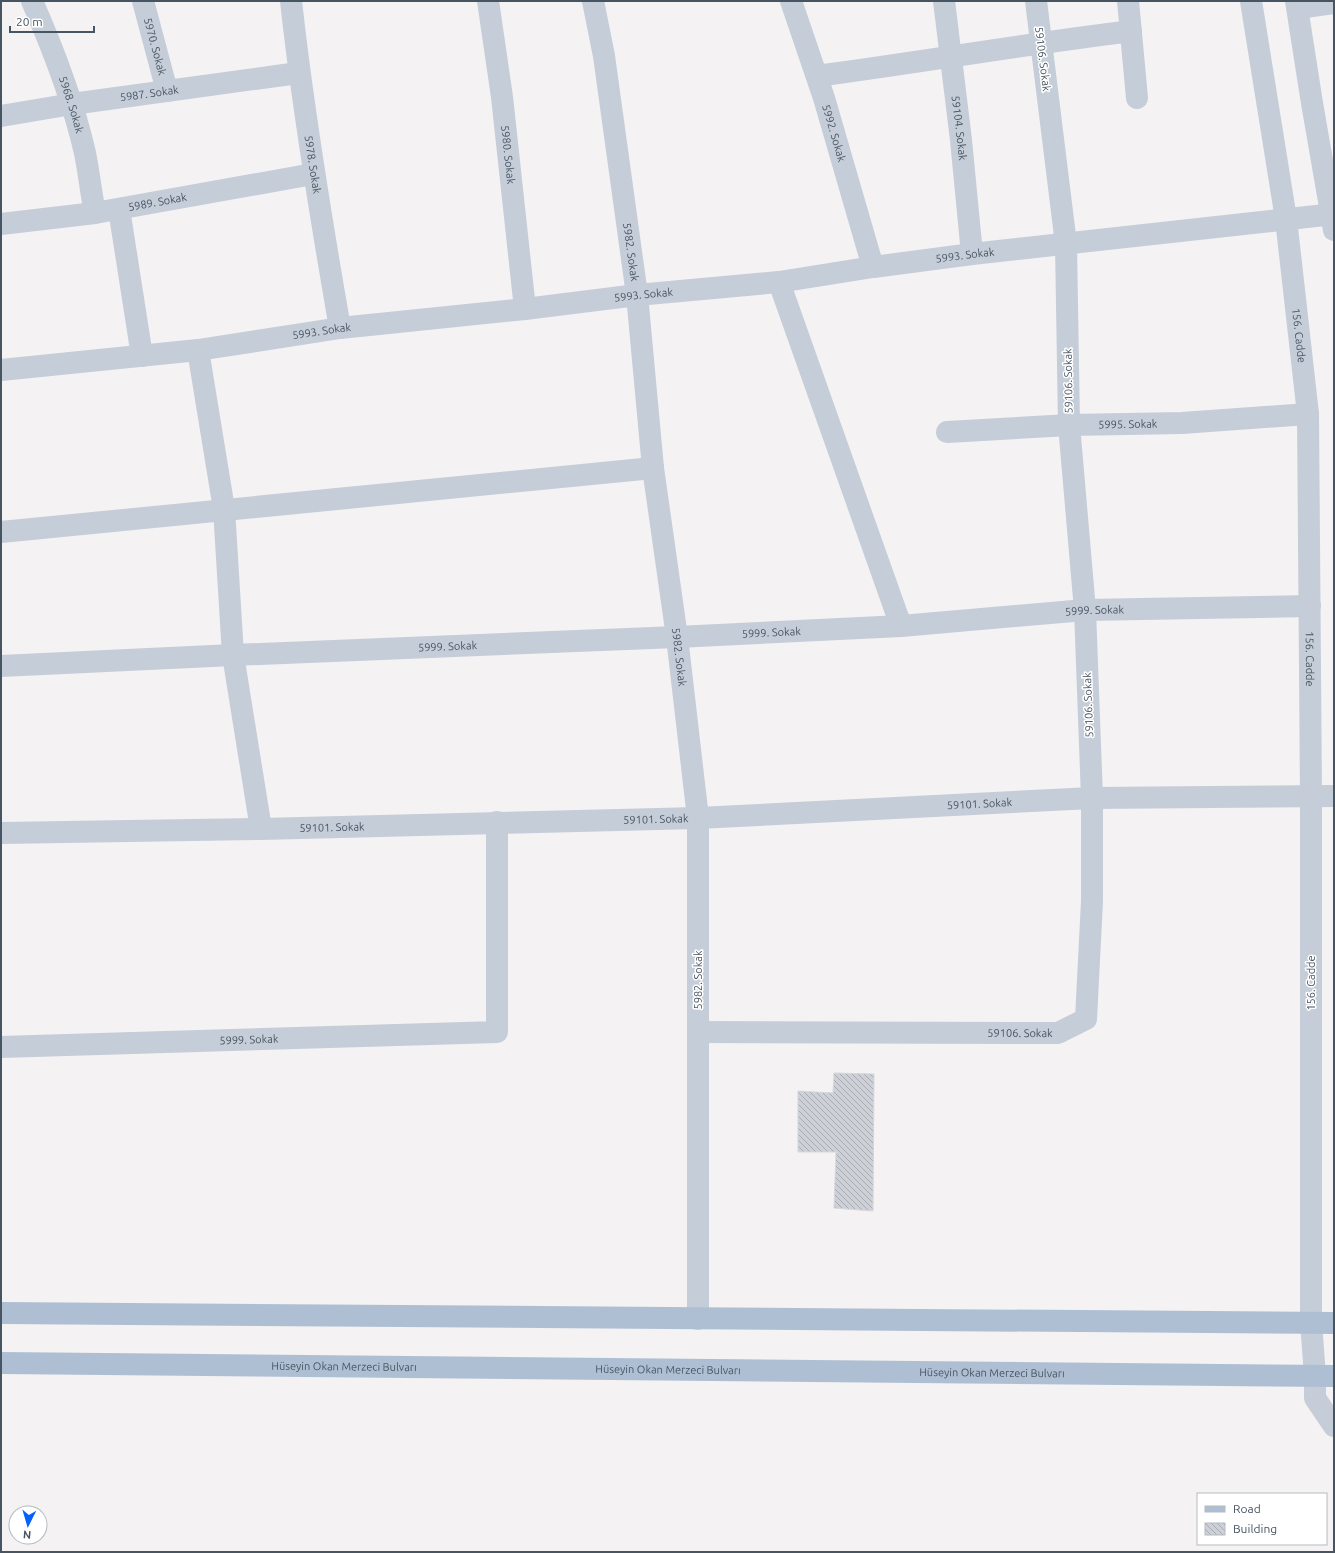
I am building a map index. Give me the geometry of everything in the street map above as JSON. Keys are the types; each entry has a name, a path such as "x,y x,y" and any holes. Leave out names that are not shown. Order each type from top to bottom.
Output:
{"main road":[{"path":"1,1313 1334,1323"},
{"name":"Hüseyin Okan Merzeci Bulvarı","path":"1,1363 1325,1376"}],"street":[{"name":"5968. Sokak","path":"32,1 58,61 72,104 85,154 95,213"},
{"name":"5970. Sokak","path":"144,1 167,91"},
{"name":"5978. Sokak","path":"291,1 298,73 313,174 340,328"},
{"name":"5980. Sokak","path":"488,1 502,96 525,310"},
{"name":"5982. Sokak","path":"593,1 604,56 637,295 653,468 677,638 698,818 698,1319"},
{"name":"5992. Sokak","path":"791,1 824,98 873,267"},
{"name":"59104. Sokak","path":"944,1 961,140 972,254"},
{"name":"59106. Sokak","path":"698,1032 1058,1034 1086,1019 1092,901 1092,798 1085,610 1069,425 1066,244 1036,1"},
{"path":"1128,1 1136,98"},
{"name":"156. Cadde","path":"1251,1 1286,219 1308,414 1311,797 1310,1322 1325,1376 1315,1398 1334,1426"},
{"path":"1333,219 1312,103 1297,5 1334,3"},
{"path":"817,76 1131,31"},
{"name":"5987. Sokak","path":"1,116 72,104 298,73"},
{"name":"5989. Sokak","path":"1,224 95,213 313,174"},
{"path":"119,209 142,356"},
{"name":"5993. Sokak","path":"1,370 198,350 340,328 525,310 637,295 779,282 873,267 972,254 1286,219 1333,219"},
{"path":"779,282 901,626"},
{"path":"198,350 224,509 233,655 261,829"},
{"name":"5995. Sokak","path":"947,432 1069,425 1182,423 1308,414"},
{"path":"1,532 653,468"},
{"name":"5999. Sokak","path":"1,666 233,655 677,638 901,626 1085,610 1310,606"},
{"name":"59101. Sokak","path":"1,833 261,829 698,818 1092,798 1334,796"},
{"name":"5999. Sokak","path":"1,1047 497,1032 498,822"}],"building":[{"path":"834,1073 874,1074 873,1211 834,1208 836,1152 798,1152 798,1091 833,1093"}]}
